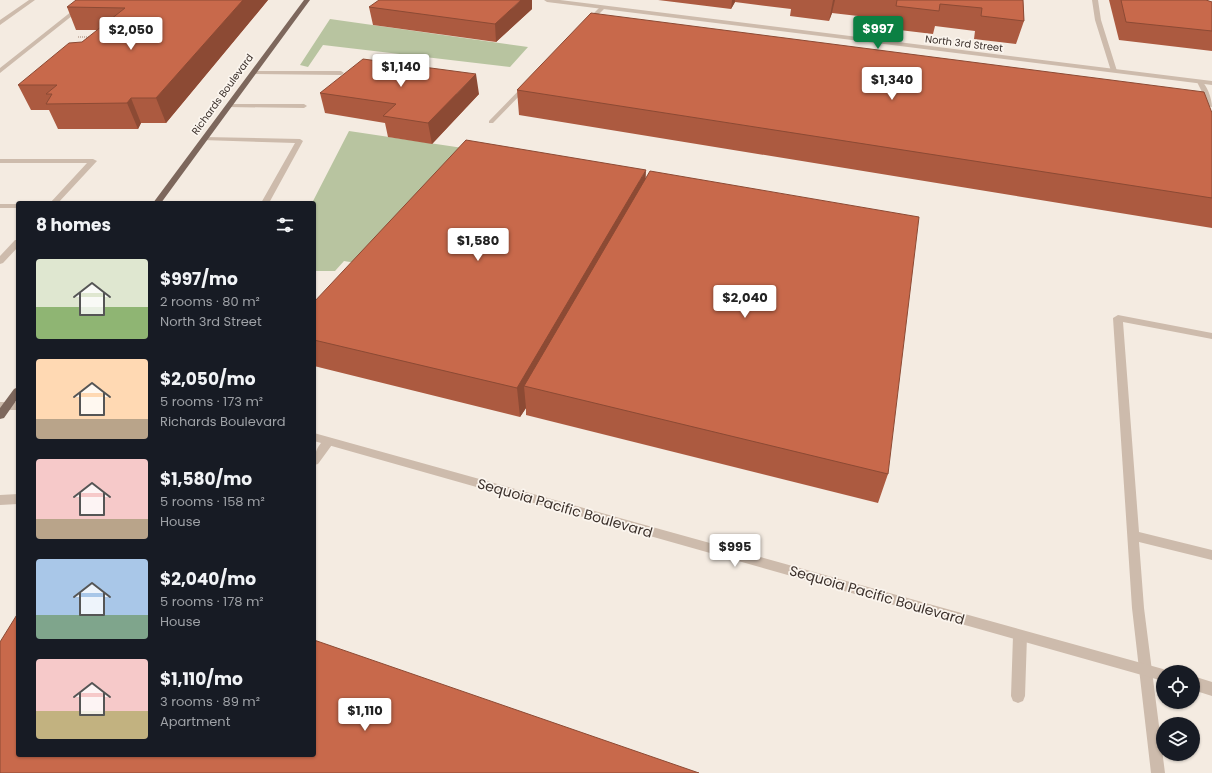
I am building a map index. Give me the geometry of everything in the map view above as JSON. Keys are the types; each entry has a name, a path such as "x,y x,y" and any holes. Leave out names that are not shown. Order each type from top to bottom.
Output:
{"main road":[{"name":"Richards Boulevard","path":"158,201 307,0"},
{"path":"0,415 3,406 16,393"}],"street":[{"path":"0,23 32,0"},
{"path":"0,71 89,0"},
{"name":"North 3rd Street","path":"547,0 1212,83"},
{"path":"1095,0 1098,20 1114,71"},
{"path":"584,26 602,7"},
{"path":"590,20 598,22"},
{"path":"253,73 341,73"},
{"path":"491,122 530,82"},
{"path":"1187,102 1210,105 1200,82"},
{"path":"228,106 304,106"},
{"path":"204,139 300,141 266,201"},
{"path":"0,161 93,161 56,201"},
{"path":"0,206 16,206"},
{"path":"1,259 16,244"},
{"path":"1158,773 1138,608 1118,318 1212,336"},
{"path":"3,406 16,406"},
{"name":"Sequoia Pacific Boulevard","path":"316,438 1156,673"},
{"path":"316,458 329,442"},
{"path":"0,500 16,499"},
{"path":"1132,535 1212,555"},
{"path":"1018,696 1020,636"},
{"path":"1200,685 1212,689"}],"path":[{"path":"42,37 95,37"}],"green space":[{"path":"330,19 528,47 510,67 323,45 308,67 300,65"},
{"path":"349,131 483,151 380,267 344,261 335,271 316,271 316,201 313,201"}],"building":[{"path":"76,0 243,0 156,98 131,98 127,103 46,104 52,94 46,94 57,85 18,85 69,43 82,42 125,8 67,7"},
{"path":"379,0 521,0 495,24 369,7"},
{"path":"897,0 1023,0 1024,21 981,16 982,8 940,4 939,11 896,6"},
{"path":"1121,0 1206,0 1212,2 1212,31 1126,22"},
{"path":"591,13 1204,92 1212,113 1212,198 517,90"},
{"path":"363,59 476,74 428,123 383,116 396,104 320,93"},
{"path":"466,140 646,170 517,388 316,340 316,300"},
{"path":"650,171 919,217 888,474 524,386"},
{"path":"16,616 16,757 316,757 316,641 699,773 0,773 0,642"}]}
